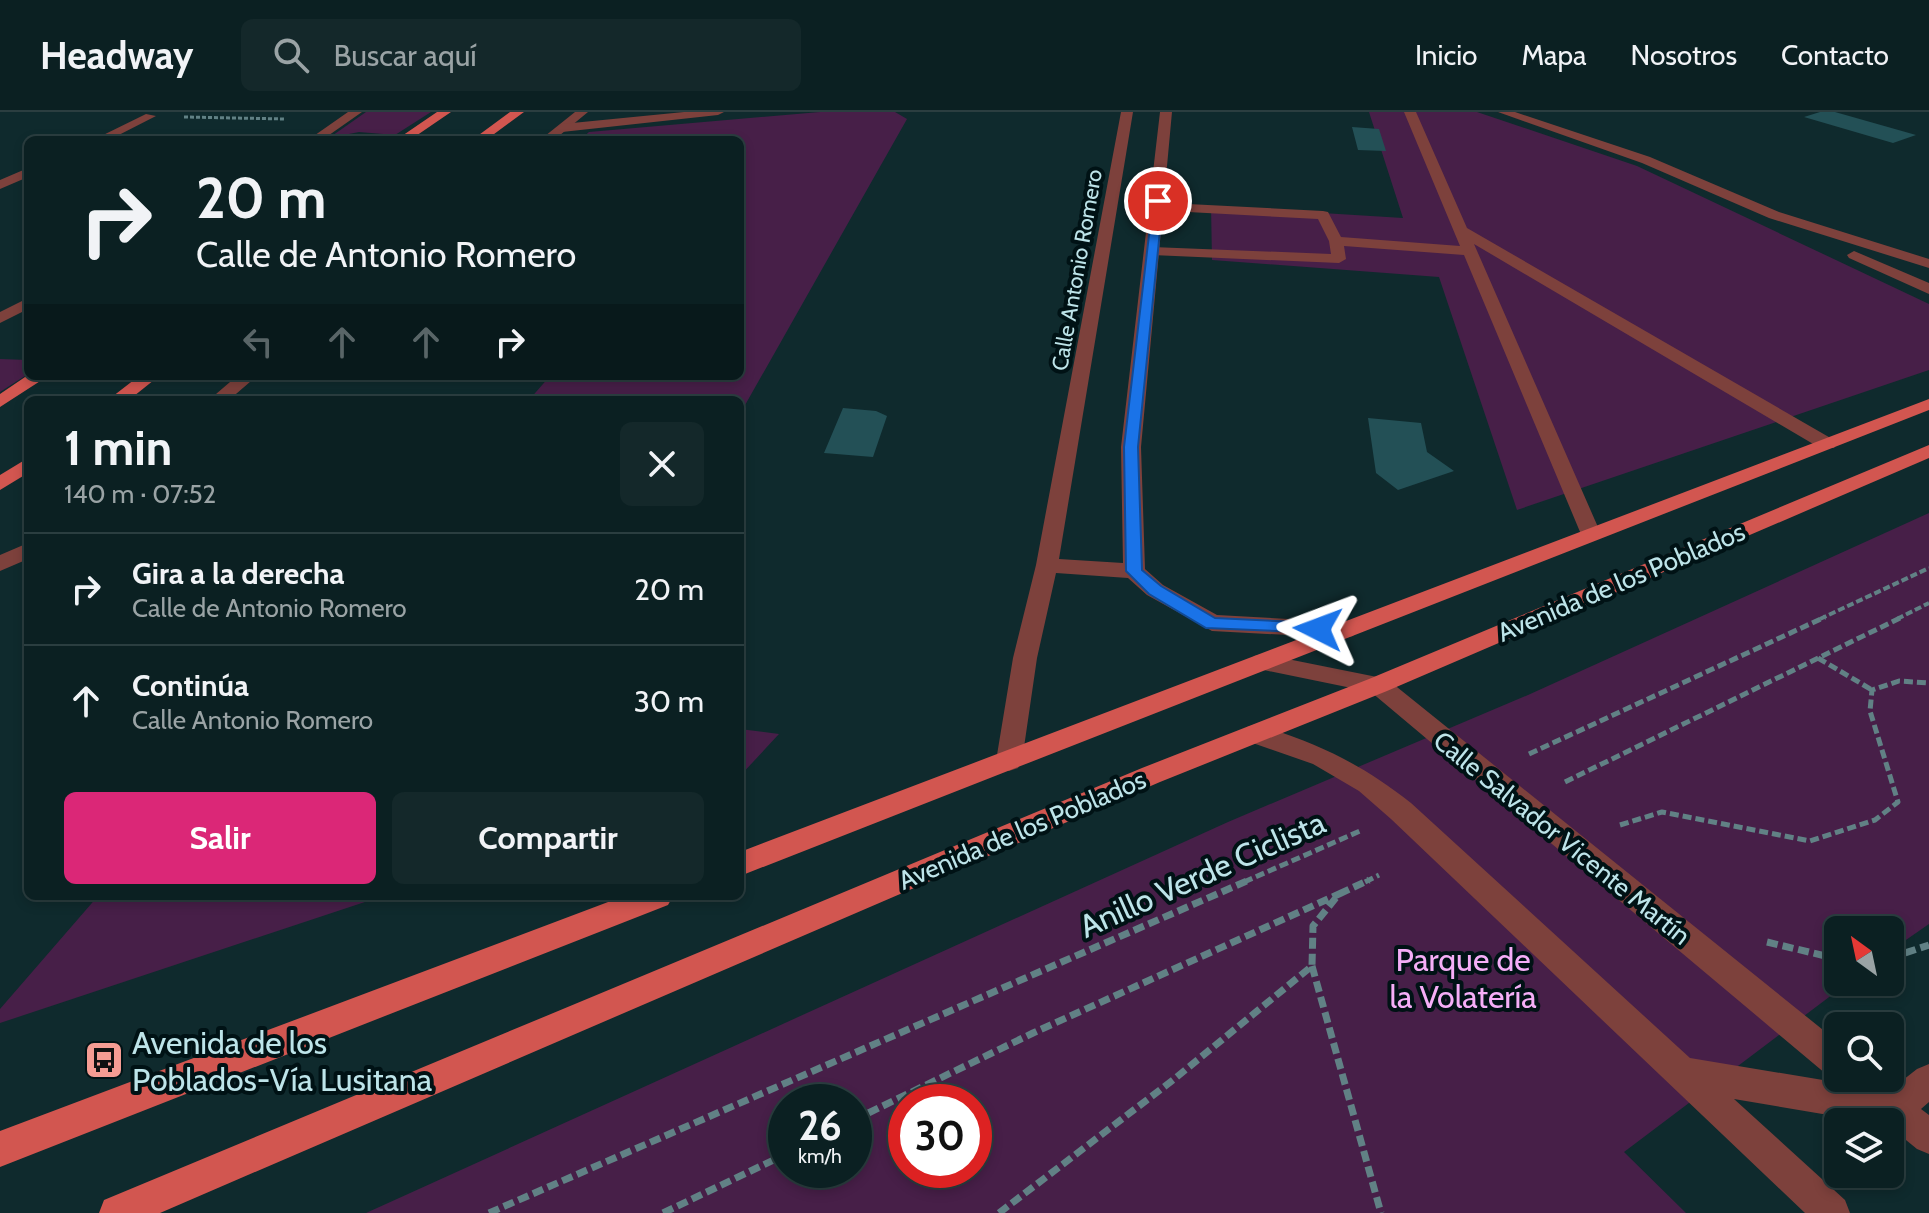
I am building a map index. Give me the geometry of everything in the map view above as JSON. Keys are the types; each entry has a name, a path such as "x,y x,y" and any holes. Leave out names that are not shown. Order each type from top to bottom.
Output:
{"main road":[{"path":"408,136 445,112"},
{"path":"484,136 518,112"},
{"path":"0,402 33,380"},
{"path":"122,396 144,380"},
{"name":"Avenida de los Poblados","path":"744,862 1929,404"},
{"name":"Avenida de los Poblados","path":"117,1213 1136,781 1378,685 1929,452"},
{"path":"0,484 24,467"},
{"path":"0,1149 648,900"}],"street":[{"path":"551,136 582,112"},
{"path":"562,128 718,112"},
{"name":"Calle Antonio Romero","path":"1009,761 1025,658 1047,565 1127,112"},
{"path":"1134,571 1131,447 1166,112"},
{"path":"1410,112 1590,534"},
{"path":"1504,112 1646,160 1774,215 1929,289"},
{"path":"1545,112 1554,128"},
{"path":"108,136 150,116"},
{"path":"320,136 350,116"},
{"path":"0,185 24,174"},
{"path":"1152,251 1339,259 1336,241 1323,215 1188,208 1158,201"},
{"path":"1774,215 1929,264"},
{"path":"1461,231 1827,444"},
{"path":"1336,241 1469,251"},
{"path":"0,318 24,305"},
{"path":"223,396 243,380"},
{"path":"0,564 24,552"},
{"path":"1047,565 1134,571 1155,590 1212,623 1345,630"},
{"name":"Calle Salvador Vicente Martín","path":"1262,662 1378,685 1824,1052"},
{"path":"1256,734 1322,757 1368,784 1401,811 1832,1213"},
{"path":"1679,1073 1888,1108"},
{"path":"1895,1108 1929,1081"},
{"path":"1873,1092 1893,1108"},
{"path":"1904,1117 1929,1137"}],"path":[{"path":"150,116 350,116"},
{"path":"1484,775 1929,568"},
{"path":"1576,790 1565,781 1929,603"},
{"path":"1818,658 1872,690 1899,681 1929,683"},
{"path":"1620,825 1662,812 1810,841 1875,820 1898,802 1870,711 1872,690"},
{"name":"Anillo Verde Ciclista","path":"489,1213 1401,811"},
{"path":"1609,816 1632,835"},
{"path":"872,1111 1033,1033 1379,875"},
{"path":"1339,894 1313,926 1312,966 1381,1213"},
{"path":"1756,934 1769,944 1824,956"},
{"path":"1904,953 1929,945"},
{"path":"999,1213 1173,1080 1312,966"},
{"path":"663,1213 768,1163"}],"green space":[{"path":"366,112 431,112 395,135 359,132 332,136"},
{"path":"820,112 895,112 907,119 744,407 744,396 532,396 546,380 744,380 744,136 584,136 589,132"},
{"path":"1369,112 1477,112 1637,166 1929,304 1929,370 1517,510 1439,277 1212,260 1211,206 1403,218"},
{"path":"0,359 24,360 24,377 0,392"},
{"name":"Parque de la Volatería","path":"1929,513 1929,924 1904,941 1904,916 1824,916 1824,996 1830,996 1624,1152 1686,1213 366,1213 1228,822 1528,695"},
{"path":"744,730 779,734 744,772"},
{"path":"95,900 371,900 0,1023 0,1009"}],"water":[{"path":"1835,112 1916,135 1893,143 1804,117"},
{"path":"1352,127 1379,129 1386,151 1358,150"},
{"path":"843,408 876,411 887,416 873,457 824,453"},
{"path":"1368,418 1421,423 1427,452 1454,471 1398,490 1376,473"}],"place":[{"name":"Avenida de los Poblados-Vía Lusitana","path":"104,1060"}],"route":[{"path":"1158,201 1131,447 1134,571 1155,590 1212,623 1318,629"}]}
